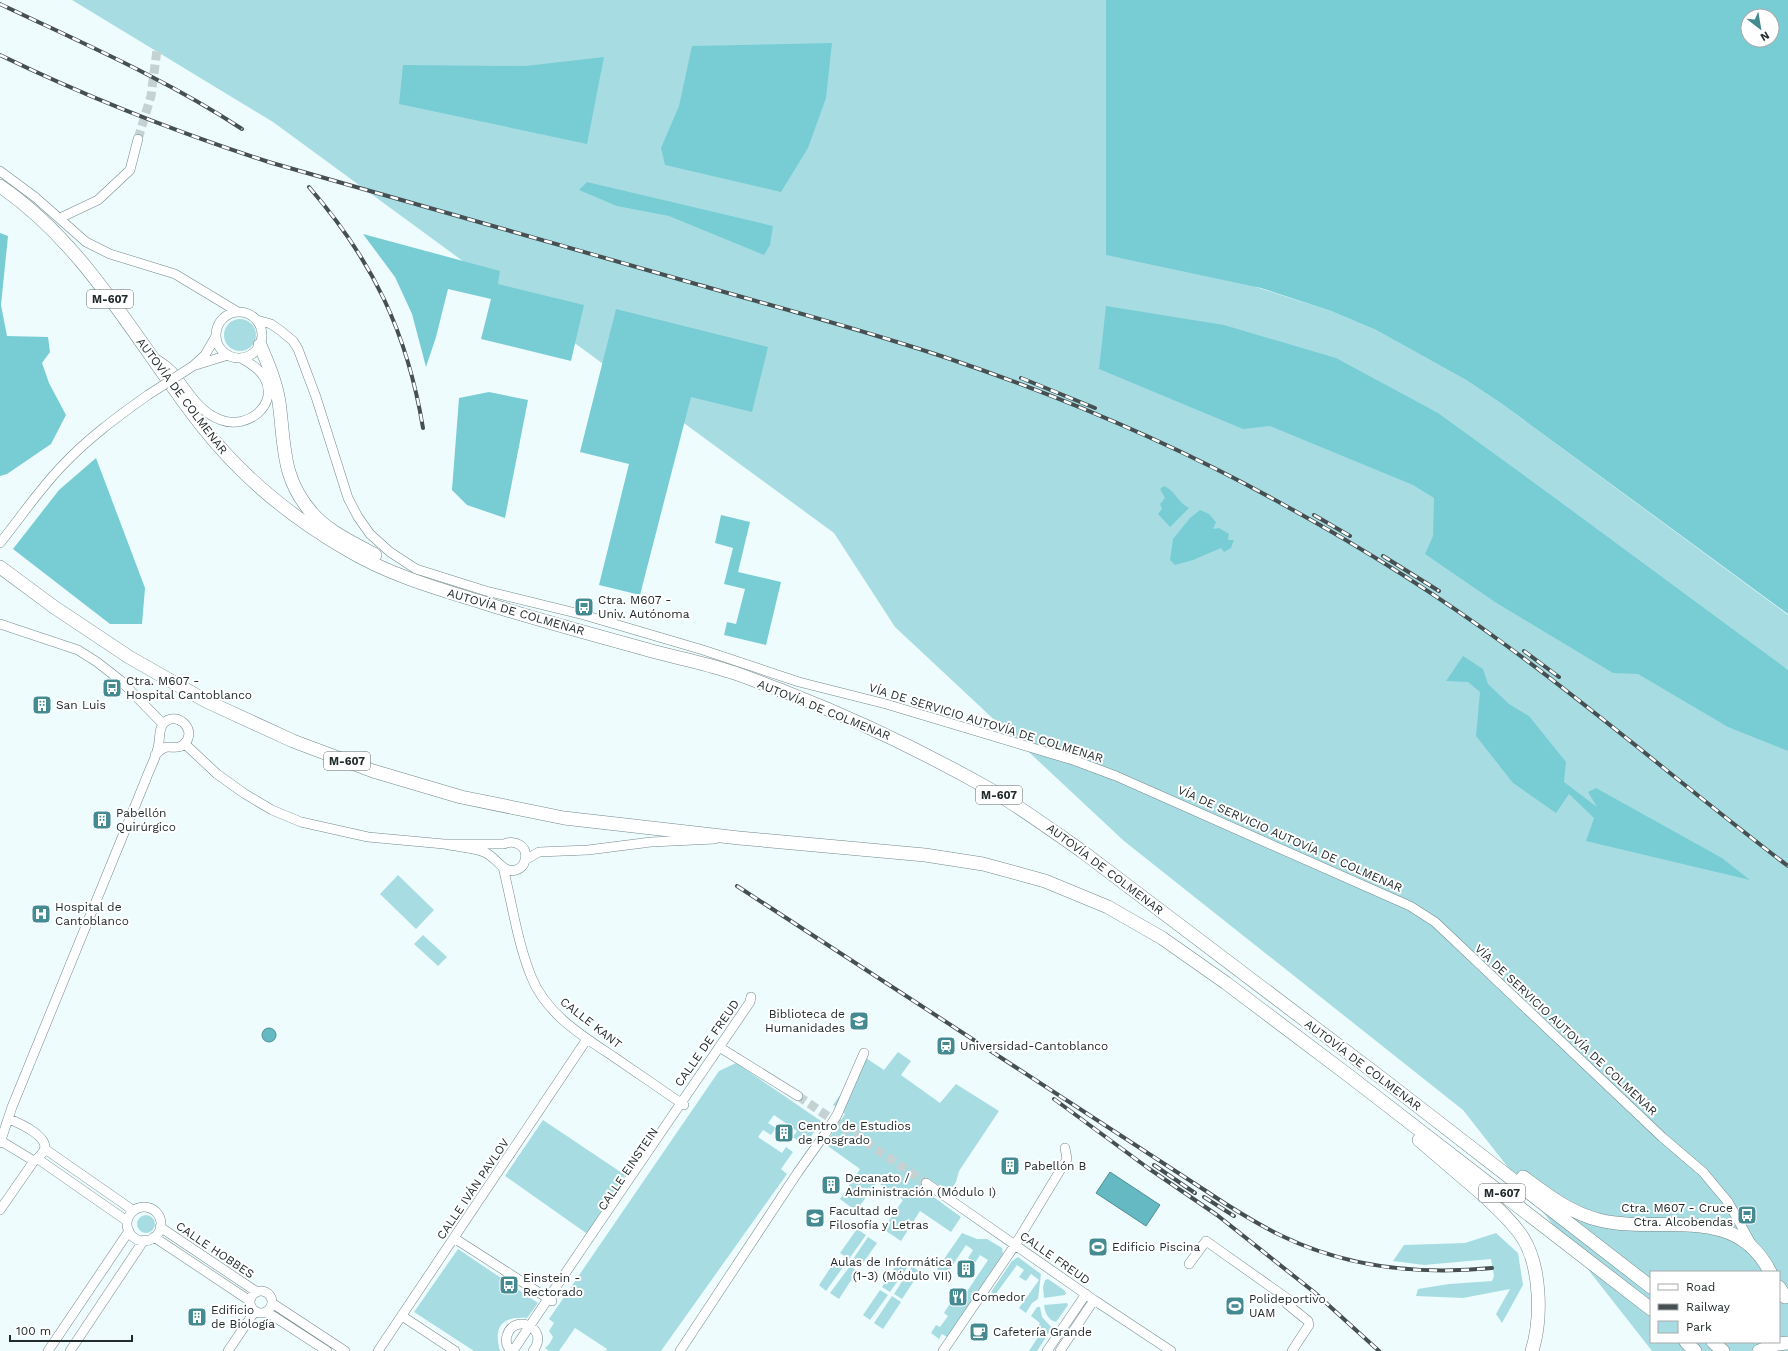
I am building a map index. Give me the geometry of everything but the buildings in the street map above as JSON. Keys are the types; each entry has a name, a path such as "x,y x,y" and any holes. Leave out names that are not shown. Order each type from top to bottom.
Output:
{"highway":[{"name":"AUTOVÍA DE COLMENAR","path":"0,186 34,211 79,260 103,289 203,428 228,457 252,481 297,518 349,551 381,567 448,592 728,671 825,707 903,742 992,791 1038,820 1083,852 1384,1080 1650,1286"},
{"path":"260,345 272,374 279,402 284,456 288,473 295,488 312,514 328,528 380,557 402,575"},
{"name":"AUTOVÍA DE COLMENAR","path":"0,567 54,607 129,657 206,701 293,741 373,771 461,797 564,818 739,838 962,860 983,864 1045,881 1108,907 1162,938 1226,983 1352,1078 1650,1308"},
{"path":"1352,1078 1379,1109 1405,1129 1492,1203 1507,1218 1523,1238 1529,1250 1537,1285 1538,1316 1535,1348"},
{"path":"1384,1080 1439,1112 1552,1198 1578,1213 1601,1220 1614,1222 1706,1226 1719,1228 1740,1238 1753,1247 1769,1271"},
{"path":"1687,1343 1695,1351"},
{"path":"1714,1343 1723,1351"},
{"path":"1759,1351 1782,1344"}],"street":[{"path":"60,218 98,200 130,170 138,139"},
{"path":"0,171 35,197 86,242 110,254 176,274 238,312 251,316 257,320 262,332 260,345 252,354 241,358"},
{"path":"148,352 171,370 195,403 220,420 234,423 251,419 263,407 267,393 267,386 257,368 241,358 228,355 222,350 216,336 216,328 221,320 226,315 238,312"},
{"name":"VÍA DE SERVICIO AUTOVÍA DE COLMENAR","path":"257,320 270,324 281,331 293,341 298,348 316,397 348,498 358,517 370,534 390,552 416,569 486,591 584,615 703,650 799,682 886,704 1073,760 1130,783 1410,906 1435,922 1662,1137 1703,1172 1728,1202 1753,1247"},
{"path":"2,540 60,468 100,430 148,395 193,366 206,355 216,336"},
{"path":"193,366 228,355"},
{"path":"0,621 14,628"},
{"path":"0,624 78,650 120,680 163,724"},
{"path":"127,1221 134,1211 142,1207 152,1209 160,1218 160,1227 154,1237 144,1240 135,1238 129,1231 127,1221 36,1160 0,1142 155,755 160,729 163,724 174,719 182,721 188,728 189,736 184,744 179,748 169,747 155,755"},
{"path":"160,735 162,742 169,747"},
{"path":"184,744 217,774 245,794 272,810 301,822 368,837 444,844 482,851 507,870 517,870"},
{"path":"508,890 517,870 525,860 539,852 588,850 651,842 739,838"},
{"path":"444,844 504,844 512,842 520,845 525,852 525,860"},
{"path":"500,864 498,852 504,844"},
{"name":"CALLE KANT","path":"500,864 508,890 520,942 531,977 542,997 556,1014 587,1039 682,1104"},
{"name":"CALLE DE FREUD","path":"722,1048 750,1002 751,997"},
{"name":"CALLE IVÁN PAVLOV","path":"378,1351 587,1039"},
{"path":"722,1048 798,1096"},
{"name":"CALLE EINSTEIN","path":"519,1351 550,1300 682,1104 722,1048"},
{"path":"680,1351 798,1172 837,1116 864,1053"},
{"path":"0,1210 45,1149 45,1144 42,1139 20,1124 8,1119"},
{"path":"943,1351 1015,1245 1067,1159 1065,1148"},
{"path":"45,1149 134,1211"},
{"name":"CALLE FREUD","path":"926,1183 1094,1300 1171,1351"},
{"name":"CALLE HOBBES","path":"160,1227 257,1292"},
{"path":"48,1351 129,1231"},
{"name":"CALLE HOBBES","path":"154,1237 250,1301"},
{"path":"454,1238 550,1300"},
{"path":"70,1351 144,1240"},
{"path":"1189,1264 1206,1241 1288,1299 1287,1304 1308,1321 1309,1325 1292,1351"},
{"path":"327,1351 267,1312 261,1313 255,1311 250,1301 251,1298 257,1292 263,1291 268,1294 272,1303 345,1351"},
{"path":"1047,1351 1086,1294"},
{"path":"1060,1351 1094,1300"},
{"path":"267,1312 272,1303"},
{"path":"228,1351 255,1311"},
{"path":"402,1316 455,1351"},
{"name":"CALLE EINSTEIN","path":"521,1324 532,1328 512,1351 506,1340 509,1331 516,1325 521,1324"},
{"path":"532,1328 538,1338 538,1342 533,1351"}],"green space":[{"path":"72,0 1106,0 1106,89 1256,287 1331,311 1376,330 1466,380 1502,404 1788,615 1788,1351 1652,1351 1463,1110 1124,841 895,627 834,533 273,122"},
{"path":"237,319 243,319 252,323 256,335 252,347 243,351 237,351 228,347 224,338 224,332 228,323"},
{"path":"398,875 434,910 416,929 380,894"},
{"path":"423,935 447,957 438,966 414,944"},
{"path":"898,1052 911,1061 901,1075 940,1103 956,1084 999,1111 959,1171 956,1182 949,1192 927,1178 920,1187 961,1217 951,1232 920,1211 901,1241 883,1229 903,1200 877,1182 856,1211 840,1199 860,1169 825,1144 845,1114 833,1105 866,1058 884,1070"},
{"path":"736,1063 821,1121 805,1146 793,1137 797,1131 774,1115 768,1123 776,1128 771,1135 763,1130 758,1137 782,1153 786,1147 793,1152 781,1169 787,1174 661,1351 606,1351 607,1349 575,1328 559,1351 549,1351 545,1348 553,1337 549,1331 554,1323 549,1319 719,1071"},
{"path":"543,1120 625,1175 586,1233 505,1176"},
{"path":"146,1215 152,1218 155,1224 152,1230 146,1233 140,1230 137,1224 140,1218"},
{"path":"857,1229 866,1235 849,1259 840,1253"},
{"path":"962,1233 977,1239 987,1239 1002,1248 1003,1254 947,1337 942,1334 939,1339 931,1333 936,1325 940,1327 948,1316 944,1313 951,1302 955,1305 960,1298 962,1299 988,1260 980,1255 975,1263 968,1258 973,1250 966,1245 946,1275 937,1269"},
{"path":"1496,1233 1518,1253 1523,1285 1502,1323 1496,1314 1510,1289 1463,1298 1416,1296 1418,1289 1449,1284 1492,1281 1494,1276 1491,1259 1424,1265 1393,1261 1404,1245 1465,1243"},
{"path":"868,1237 877,1243 860,1267 851,1262"},
{"path":"458,1249 538,1303 527,1318 511,1319 502,1324 498,1335 500,1351 474,1351 414,1312"},
{"path":"1018,1257 1041,1274 1038,1299 1032,1303 1026,1313 1019,1308 1039,1280 1031,1274 1026,1281 1019,1277 1024,1270 1017,1265 995,1295 991,1292 1012,1261"},
{"path":"837,1258 846,1263 826,1291 819,1285"},
{"path":"900,1259 909,1265 890,1292 882,1287"},
{"path":"850,1266 857,1271 839,1299 830,1293"},
{"path":"912,1266 920,1272 902,1299 894,1294"},
{"path":"1048,1279 1064,1290 1066,1293 1065,1295 1044,1298 1043,1287 1045,1280"},
{"path":"880,1290 888,1295 870,1320 863,1315"},
{"path":"892,1296 901,1302 883,1329 874,1323"},
{"path":"1067,1303 1068,1305 1056,1322 1047,1316 1044,1305"},
{"path":"1037,1307 1040,1307 1042,1317 1052,1328 1037,1351 1029,1351 1040,1334 1035,1331 1040,1323 1031,1316"}],"shaded area":[{"path":"1106,0 1788,0 1788,614 1502,404 1466,380 1376,330 1331,311 1261,288 1106,255"},
{"path":"832,43 826,98 808,148 781,192 665,165 661,148 679,106 692,46"},
{"path":"604,57 587,144 399,104 403,65 525,66"},
{"path":"587,182 773,226 770,245 764,255 669,216 617,206 579,190"},
{"path":"0,233 8,236 1,305 7,336 48,337 50,352 42,363 49,383 66,415 51,444 7,474 0,476"},
{"path":"363,234 500,271 498,284 584,305 571,361 481,339 491,299 448,289 436,337 426,367 412,314 395,277"},
{"path":"1106,306 1224,325 1336,358 1438,413 1788,670 1788,751 1728,727 1638,674 1613,673 1495,602 1425,554 1433,536 1434,498 1413,485 1270,426 1243,429 1099,369"},
{"path":"616,309 768,347 752,412 691,397 640,595 599,585 629,464 580,452"},
{"path":"489,392 528,400 505,518 467,505 452,490 459,398"},
{"path":"96,458 145,588 142,624 110,624 13,549 59,490"},
{"path":"1164,486 1171,490 1185,506 1189,508 1170,527 1158,514 1162,509 1160,504 1165,498 1160,489"},
{"path":"1200,510 1209,514 1216,522 1213,529 1219,528 1229,534 1228,540 1234,540 1231,548 1224,552 1221,548 1193,560 1175,565 1170,560 1173,539 1190,518"},
{"path":"721,515 750,522 738,572 781,582 766,645 724,635 727,622 736,624 745,589 724,584 733,548 715,543"},
{"path":"1463,656 1483,669 1488,684 1509,704 1529,716 1566,762 1564,782 1597,807 1588,792 1596,788 1722,858 1750,880 1586,841 1594,818 1569,794 1556,813 1513,783 1476,736 1480,692 1468,682 1446,681"},
{"path":"269,1028 274,1030 276,1035 274,1040 269,1042 264,1040 262,1035 264,1030"},
{"path":"1110,1172 1160,1205 1146,1226 1096,1193"}],"tunnel":[{"path":"138,139 151,96 157,50"},
{"path":"798,1096 926,1183"}],"railway":[{"path":"0,4 154,78 242,129"},
{"path":"0,55 67,86 134,114 237,152 918,348 1036,390 1120,424 1162,443 1244,483 1313,521 1370,554 1453,608 1543,673 1788,866"},
{"path":"309,187 352,242 384,299 397,329 407,360 416,393 423,428"},
{"path":"1021,378 1095,408"},
{"path":"1314,515 1350,536"},
{"path":"1383,556 1439,591"},
{"path":"1524,651 1559,677"},
{"path":"737,886 1224,1203 1272,1231 1307,1247 1358,1262 1384,1267 1438,1270 1492,1268"},
{"path":"1054,1099 1148,1168 1217,1215 1314,1292 1379,1351"},
{"path":"1154,1165 1195,1193"},
{"path":"1204,1197 1234,1216"}],"place":[{"name":"Ctra. M607 - Univ. Autónoma","path":"584,607"},
{"name":"Ctra. M607 - Hospital Cantoblanco","path":"112,688"},
{"name":"San Luis","path":"42,705"},
{"name":"Pabellón Quirúrgico","path":"102,820"},
{"name":"Hospital de Cantoblanco","path":"41,914"},
{"name":"Biblioteca de Humanidades","path":"859,1021"},
{"name":"Universidad-Cantoblanco","path":"946,1046"},
{"name":"Centro de Estudios de Posgrado","path":"784,1133"},
{"name":"Pabellón B","path":"1010,1166"},
{"name":"Decanato / Administración (Módulo I)","path":"831,1185"},
{"name":"Ctra. M607 - Cruce Ctra. Alcobendas","path":"1747,1215"},
{"name":"Facultad de Filosofía y Letras","path":"815,1218"},
{"name":"Edificio Piscina","path":"1098,1247"},
{"name":"Aulas de Informática (1-3) (Módulo VII)","path":"966,1269"},
{"name":"Einstein - Rectorado","path":"509,1285"},
{"name":"Comedor","path":"958,1297"},
{"name":"Polideportivo UAM","path":"1235,1306"},
{"name":"Edificio de Biología","path":"197,1317"},
{"name":"Cafetería Grande","path":"979,1332"}]}
